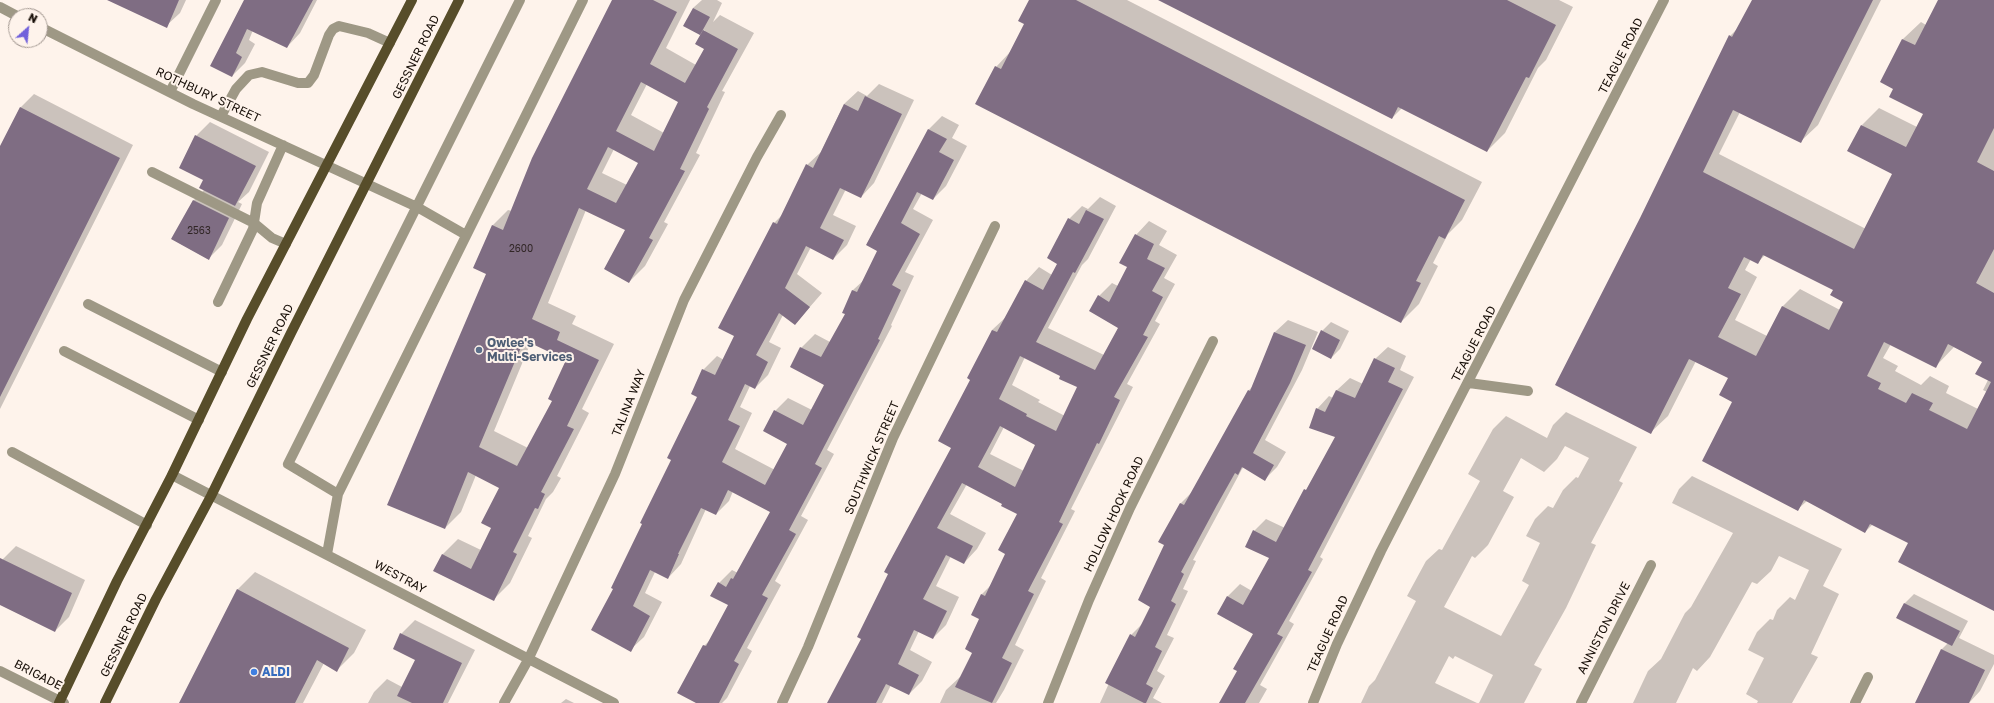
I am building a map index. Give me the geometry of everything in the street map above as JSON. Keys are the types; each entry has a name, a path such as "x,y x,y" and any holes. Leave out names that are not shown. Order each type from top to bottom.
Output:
{"main road":[{"path":"61,702 117,581 172,476 286,244 412,0"},
{"name":"GESSNER ROAD","path":"105,703 156,599 211,496 290,333 367,184 458,0"}],"street":[{"path":"170,92 216,0"},
{"path":"338,494 288,464 520,0"},
{"path":"327,554 338,494 582,0"},
{"name":"TEAGUE ROAD","path":"1313,703 1337,644 1381,551 1469,383 1664,0"},
{"path":"221,116 236,89 249,75 262,72 298,83 308,83 314,75 329,36 333,29 339,26 350,27 368,32 390,43"},
{"name":"ROTHBURY STREET","path":"48,31 170,92 417,207 466,235"},
{"name":"TALINA WAY","path":"504,703 528,660 615,474 684,300 757,157 781,115"},
{"path":"218,302 253,229 257,203 283,145"},
{"path":"152,172 254,223 272,238 286,244"},
{"name":"SOUTHWICK STREET","path":"782,703 808,647 893,438 995,226"},
{"path":"88,304 222,372"},
{"name":"HOLLOW HOOK ROAD","path":"1048,703 1089,600 1130,508 1213,341"},
{"path":"64,351 199,420"},
{"path":"1469,383 1528,391"},
{"path":"12,452 147,525"},
{"name":"WESTRAY","path":"172,476 327,554 528,660 614,703"},
{"name":"ANNISTON DRIVE","path":"1581,703 1651,566"},
{"name":"BRIGADE","path":"0,671 61,702"},
{"path":"1855,703 1868,677"}],"building":[{"path":"107,0 179,0 167,28"},
{"path":"244,0 313,0 287,48 247,29 236,53 242,57 232,77 210,66"},
{"path":"612,0 653,0 677,12 650,64 685,83 704,49 695,44 703,30 738,49 707,107 709,109 680,169 685,171 649,238 653,240 629,283 604,269 625,230 579,208 532,319 560,332 557,340 599,360 567,426 574,429 541,492 545,494 538,509 535,508 513,552 517,554 494,601 433,571 442,554 471,569 491,528 481,523 499,488 468,472 445,529 387,505 486,274 473,268 492,225 503,230 532,158","holes":["641,82 678,102 654,151 616,131","608,147 638,163 616,203 587,189","524,340 566,360 548,399 552,401 517,466 479,447"]},
{"path":"1029,0 1076,0 1465,200 1445,239 1439,236 1416,281 1421,283 1401,323 975,104 995,66 1001,69 1024,24 1018,21"},
{"path":"1158,0 1507,0 1556,25 1529,78 1526,77 1487,152 1398,107 1392,119"},
{"path":"1752,0 1873,0 1801,143 1733,110 1703,172 1854,249 1892,174 1847,151 1861,125 1906,147 1923,114 1889,97 1893,89 1880,82 1902,39 1915,45 1938,0 1994,0 1994,128 1977,162 1994,171 1994,249 1976,283 1994,293 1994,611 1898,562 1908,543 1870,524 1865,533 1804,500 1798,511 1702,461 1732,402 1719,395 1728,378 1689,359 1651,434 1555,385 1640,218 1729,35 1732,37","holes":["1763,255 1833,290 1830,295 1843,302 1829,330 1782,306 1756,356 1718,337 1741,294 1728,288 1744,257 1758,264","1884,342 1936,368 1948,344 1982,362 1975,374 1991,382 1967,429 1929,410 1933,403 1912,393 1906,403 1878,389 1881,383 1867,376"]},
{"path":"693,8 710,17 700,35 683,26"},
{"path":"865,96 902,114 861,198 840,188 820,228 844,240 833,260 806,246 785,288 810,307 795,325 779,313 756,355 768,362 755,389 745,384 728,420 740,426 722,462 765,485 787,444 763,431 774,410 803,425 824,385 790,367 800,347 821,357 845,314 842,313 852,290 857,292 877,251 866,245 928,129 947,139 939,152 954,160 933,200 917,192 901,223 920,234 892,285 901,290 878,339 880,340 815,464 822,468 789,530 796,534 762,595 768,598 734,661 739,664 719,703 696,703 677,693 703,645 706,646 728,605 710,596 718,582 726,587 731,578 733,579 770,512 728,490 716,515 701,508 678,554 668,579 650,570 633,606 650,616 631,652 591,630 613,589 611,588 642,524 640,523 671,460 667,458 697,397 691,394 702,369 715,375 734,336 718,328 773,222 777,224 806,164 813,168 844,104 858,111"},
{"path":"20,107 120,158 0,397 0,146"},
{"path":"195,135 256,166 235,206 199,188 203,180 179,168"},
{"path":"193,200 229,218 209,260 171,239"},
{"path":"1086,210 1104,219 1075,273 1073,272 1036,342 1095,370 1118,328 1089,311 1098,295 1109,302 1127,267 1119,263 1135,234 1154,244 1147,259 1165,268 1152,291 1163,297 1143,335 1148,337 1114,397 1120,400 1099,444 1097,443 1059,522 1063,524 1028,591 1034,594 1002,658 1012,663 992,703 955,687 972,653 965,649 979,619 971,615 981,594 985,596 1005,554 998,550 1017,514 1001,506 1002,504 962,483 937,528 973,546 964,564 946,555 923,599 947,611 933,639 914,630 898,664 919,675 909,695 886,684 876,703 827,703 861,639 857,637 888,574 884,572 951,448 938,441 970,380 967,378 992,330 997,332 1025,280 1043,290 1057,264 1047,258 1068,218 1079,224","holes":["1020,356 1060,376 1059,379 1077,387 1056,431 1026,416 1027,414 999,399","1000,426 1035,445 1015,487 978,467"]},
{"path":"1321,330 1340,340 1331,359 1312,349"},
{"path":"1274,332 1306,345 1290,383 1253,453 1274,465 1265,481 1242,467 1238,475 1235,473 1217,505 1181,572 1184,574 1171,601 1176,604 1155,647 1162,651 1146,684 1153,688 1146,703 1144,703 1105,683 1130,634 1135,637 1150,607 1138,600 1164,545 1158,542 1180,503 1184,505 1248,390 1250,391"},
{"path":"1374,358 1395,368 1388,382 1403,389 1308,570 1312,572 1277,634 1283,637 1245,703 1219,703 1237,671 1233,669 1253,634 1217,614 1227,596 1243,605 1269,558 1245,547 1253,530 1276,542 1304,489 1306,490 1335,437 1309,428 1316,408 1325,412 1336,390 1355,398"},
{"path":"0,558 72,593 55,632 0,605"},
{"path":"237,589 349,648 337,672 317,660 295,703 179,703"},
{"path":"1904,603 1960,631 1952,646 1896,618"},
{"path":"400,633 462,663 443,703 412,703 397,696 415,660 393,649"},
{"path":"1941,649 1985,670 1969,703 1915,703"}],"place":[{"name":"Owlee's Multi-Services","path":"479,350"},
{"name":"ALDI","path":"254,672"}]}
